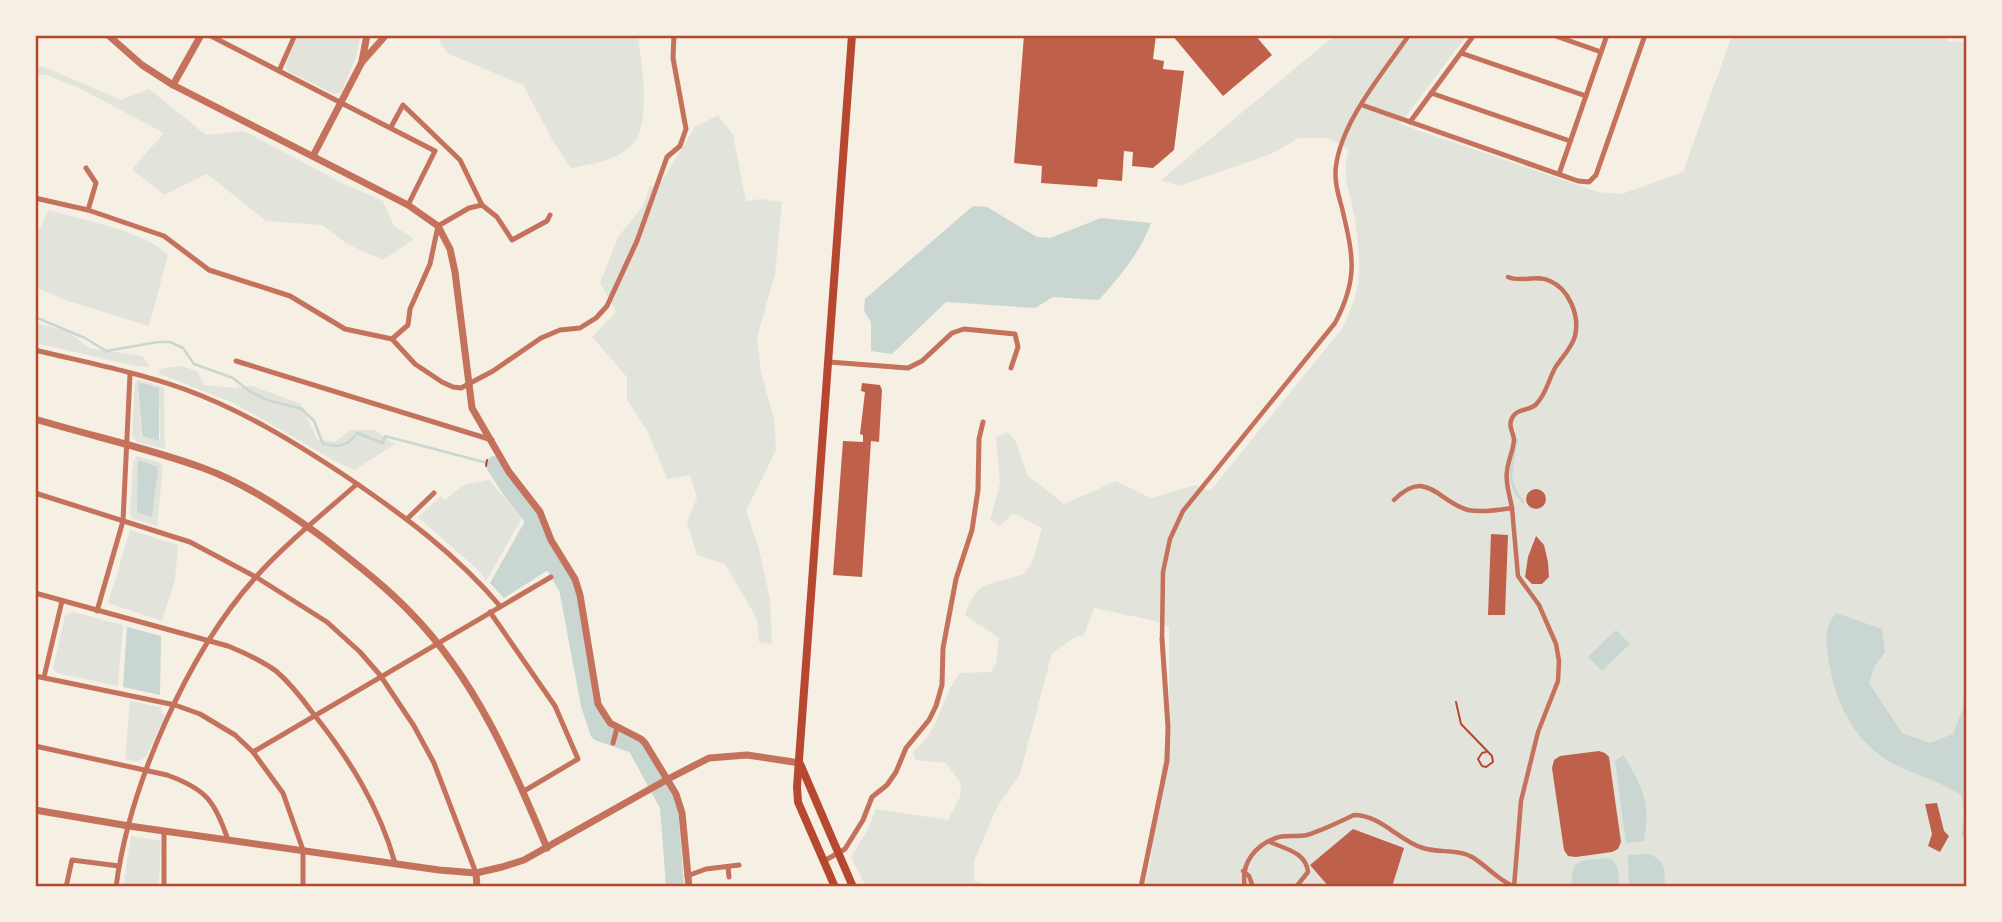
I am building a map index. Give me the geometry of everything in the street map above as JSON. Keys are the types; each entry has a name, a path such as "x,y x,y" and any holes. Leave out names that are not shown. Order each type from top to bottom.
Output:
{"main road":[{"path":"835,887 798,802 797,788 852,35"},
{"path":"800,763 853,887"}],"street":[{"path":"108,35 142,65 173,85 408,205 438,226 450,249 455,272 472,408 509,472 540,512 551,540 575,579 598,704 603,715 617,731 641,739 676,794 682,813 689,887"},
{"path":"116,43 121,35"},
{"path":"173,85 201,35"},
{"path":"209,35 435,151 408,205"},
{"path":"279,71 295,35"},
{"path":"362,62 367,35"},
{"path":"313,156 362,62 386,35"},
{"path":"35,198 88,210 164,236 209,270 290,296 345,329 392,339 415,364 442,382 453,387 469,385 541,338 560,330 580,327 596,318 610,300 637,241 667,157 680,146 686,129 673,58 674,35"},
{"path":"1141,887 1167,761 1168,727 1162,639 1163,572 1170,539 1183,511 1335,323 1345,304 1351,283 1352,252 1336,185 1336,165 1348,127 1409,35"},
{"path":"1410,122 1474,35"},
{"path":"1553,35 1601,52"},
{"path":"1559,174 1607,35"},
{"path":"1362,105 1583,182 1596,175 1645,35"},
{"path":"1461,53 1586,96"},
{"path":"1431,93 1570,141"},
{"path":"391,127 403,106 460,160 482,205 496,217 512,240 547,221 550,215"},
{"path":"86,169 96,183 88,210"},
{"path":"392,339 408,325 410,309 429,264 438,226 469,208 482,205"},
{"path":"1244,887 1243,871 1255,851 1269,842 1280,837 1304,836 1362,815 1424,849 1470,855 1513,886 1521,801 1538,732 1558,681 1559,661 1556,644 1539,605 1518,576 1506,472 1514,438 1510,427 1512,417 1518,412 1532,409 1539,402 1574,338 1576,323 1574,310 1566,294 1551,281 1541,278 1515,280 1508,277"},
{"path":"829,362 908,368 922,361 952,332 964,329 1015,334 1018,348 1011,368"},
{"path":"35,351 184,389 273,431 408,518 474,575 500,606"},
{"path":"236,361 492,440"},
{"path":"97,611 123,521 130,374"},
{"path":"35,419 202,468 234,482 308,527 368,572 411,612 462,675 524,791 547,848"},
{"path":"824,860 845,849 863,820 872,797 887,785 896,772 905,748 929,720 936,706 942,685 943,648 956,579 972,530 978,490 979,439 983,422"},
{"path":"116,887 129,826 146,770 208,641 256,577 357,484"},
{"path":"1394,499 1406,489 1426,486 1469,510 1512,508"},
{"path":"35,493 190,542 256,577 327,622 360,652 380,676 424,743 477,873 477,887"},
{"path":"408,518 434,493"},
{"path":"253,752 551,577"},
{"path":"35,593 208,641 252,655 268,666 293,687 357,774 369,795 395,863"},
{"path":"44,677 62,601"},
{"path":"490,612 555,706 578,759 524,791"},
{"path":"35,676 175,705 220,725 235,735 253,752 282,793 303,850 303,887"},
{"path":"613,743 617,731"},
{"path":"35,746 167,775 188,783 213,802 228,840"},
{"path":"35,810 164,831 477,873 502,867 547,848 666,780 715,756 747,755 800,763"},
{"path":"164,831 164,887"},
{"path":"1269,842 1292,851 1304,860 1308,872 1296,887"},
{"path":"66,887 72,860 119,866"},
{"path":"687,876 706,869 739,865"},
{"path":"728,866 729,877"},
{"path":"1243,871 1249,876 1253,887"}],"path":[{"path":"486,466 487,460"},
{"path":"1456,702 1461,724 1492,756 1493,762 1486,767 1482,766 1478,759 1486,752"}],"shaded area":[{"path":"298,35 361,35 356,57 341,93 334,94 287,71 286,64"},
{"path":"439,35 638,35 644,109 638,136 631,146 618,155 571,168 523,85 449,54 441,45"},
{"path":"1335,35 1467,35 1400,124 1598,192 1622,194 1683,172 1732,35 1939,35 1949,41 1967,42 1967,887 1144,887 1150,865 1169,710 1169,627 1155,621 1094,608 1084,635 1075,637 1052,653 1020,774 997,807 974,861 974,881 996,887 866,887 851,857 869,827 876,809 948,820 960,797 961,783 946,763 915,760 913,752 929,734 960,673 991,672 996,664 999,638 965,615 975,594 987,585 1024,574 1033,561 1042,528 1013,513 1000,526 990,520 1000,483 996,438 1007,432 1015,440 1028,476 1064,504 1116,481 1151,498 1196,485 1210,491 1341,330 1354,301 1359,274 1355,219 1346,176 1349,149 1328,138 1299,138 1271,154 1179,186 1161,180"},
{"path":"35,66 45,67 121,100 149,89 206,135 244,131 344,184 383,201 394,226 414,239 383,260 347,244 322,225 266,221 207,174 164,195 132,169 164,133 79,88 47,75 35,74"},
{"path":"718,115 733,135 746,201 761,199 782,202 775,274 757,337 761,373 774,419 776,450 746,511 759,549 770,599 772,644 759,642 757,619 725,564 697,555 687,522 697,498 690,475 667,479 648,432 627,400 627,377 592,337 616,312 600,283 618,237 643,206 650,187 659,186 695,127"},
{"path":"973,206 987,207 1037,237 1050,238 1101,218 1151,223 1135,254 1099,300 1053,297 1035,308 946,302 892,354 871,351 871,322 864,311 865,299"},
{"path":"49,210 129,233 144,239 168,255 149,326 68,301 35,287 35,238"},
{"path":"35,323 67,331 89,348 142,356 150,367 35,343"},
{"path":"181,366 197,371 204,385 236,388 252,386 301,404 317,439 335,442 350,430 374,430 395,444 355,470 234,403 160,374 159,369"},
{"path":"135,381 164,387 165,449 137,442 132,435","holes":["138,382 159,389 160,441 141,436"]},
{"path":"138,382 159,388 159,441 142,436"},
{"path":"137,456 161,463 163,467 157,526 133,519 130,514 133,462"},
{"path":"138,460 158,467 152,517 137,512"},
{"path":"489,480 522,518 486,581 478,570 418,517 441,496 445,500 463,485"},
{"path":"525,521 548,570 504,598 490,583"},
{"path":"130,530 178,545 175,580 162,621 108,603"},
{"path":"73,612 123,625 118,686 57,673 53,669 65,616"},
{"path":"1836,613 1882,629 1885,652 1874,667 1869,683 1902,733 1930,743 1953,734 1963,708 1964,688 1967,684 1967,839 1961,836 1964,813 1961,795 1887,760 1873,750 1852,725 1838,696 1826,643 1827,631"},
{"path":"127,627 161,636 160,695 123,687"},
{"path":"1616,630 1630,644 1602,671 1588,657"},
{"path":"130,701 160,707 165,716 146,757 137,762 125,759"},
{"path":"1623,755 1644,796 1644,841 1626,843 1615,761"},
{"path":"131,836 161,841 159,887 123,887"},
{"path":"1650,854 1662,864 1665,887 1629,887 1628,855"},
{"path":"1607,858 1613,860 1617,867 1620,887 1572,887 1573,870 1579,862"}],"building":[{"path":"1024,35 1156,35 1153,59 1164,61 1163,69 1184,71 1174,150 1153,168 1132,166 1133,152 1124,151 1122,181 1098,179 1097,187 1041,183 1042,166 1014,163"},
{"path":"1172,35 1255,35 1272,55 1223,96"},
{"path":"862,383 880,385 882,390 879,442 871,441 862,577 833,575 843,441 863,442 863,435 860,434 865,392 861,391"},
{"path":"1536,489 1543,492 1546,499 1543,506 1536,509 1529,506 1526,499 1529,492"},
{"path":"1491,534 1508,535 1505,615 1488,615"},
{"path":"1536,536 1544,545 1548,562 1549,577 1542,584 1532,584 1525,577 1528,557"},
{"path":"1599,751 1609,757 1621,842 1618,849 1612,852 1568,856 1564,850 1552,768 1554,760 1560,756"},
{"path":"1937,803 1944,831 1949,836 1940,852 1928,846 1932,834 1925,804"},
{"path":"1353,829 1404,848 1392,887 1329,887 1310,865"}],"waterway":[{"path":"35,317 85,338 106,351 170,342 183,348 194,364 233,378 249,391 267,400 302,409 314,421 323,444 343,445 357,433 383,443 385,436 495,465"},
{"path":"1517,440 1511,480 1523,502"},
{"path":"495,465 531,515 568,588 590,705 599,732 636,745 669,806 675,887"}]}
